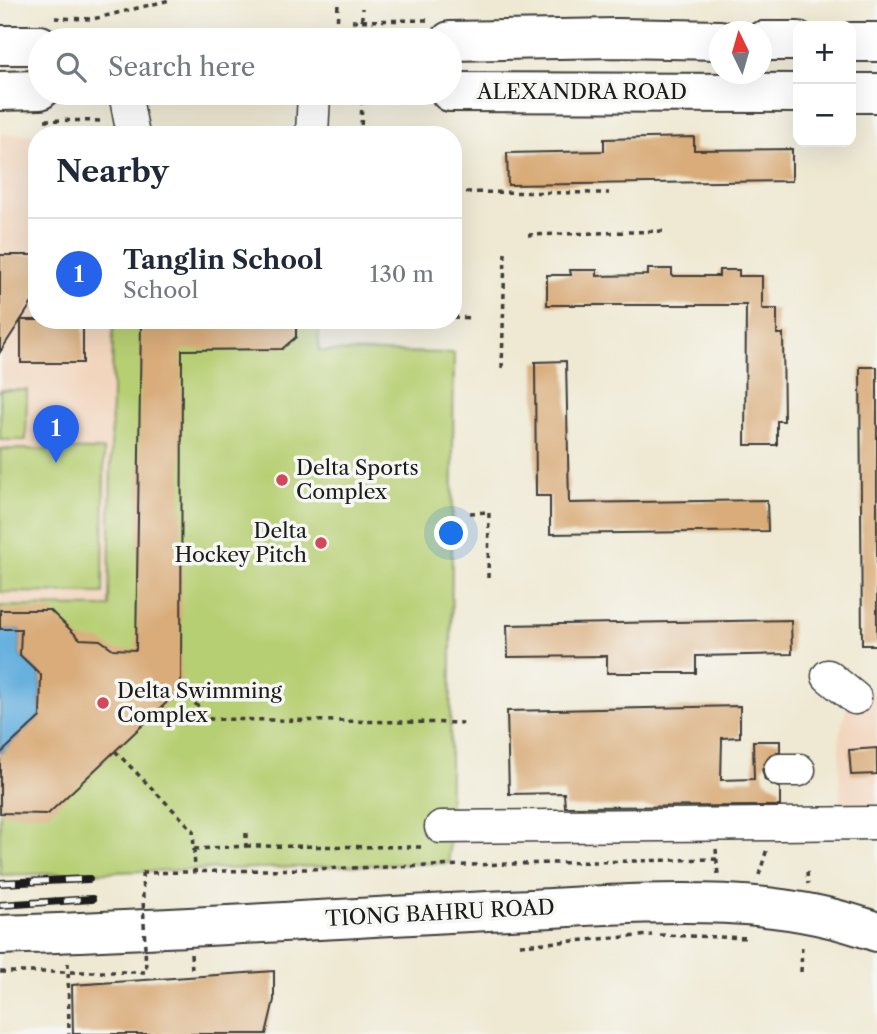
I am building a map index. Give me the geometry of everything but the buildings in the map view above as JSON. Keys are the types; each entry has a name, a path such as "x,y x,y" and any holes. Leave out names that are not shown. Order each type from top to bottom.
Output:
{"main road":[{"path":"0,45 28,37"},
{"path":"462,41 617,38 709,40"},
{"path":"772,41 793,41"},
{"path":"856,42 877,42"},
{"path":"0,91 28,101"},
{"name":"ALEXANDRA ROAD","path":"462,92 793,93"},
{"path":"856,93 877,93"},
{"name":"TIONG BAHRU ROAD","path":"0,935 365,916 721,904 807,911 877,932"}],"lane":[{"path":"312,126 313,105"},
{"path":"828,676 855,698"},
{"path":"442,827 578,817 680,816 877,823"}],"path":[{"path":"58,28 170,0"},
{"path":"337,28 338,0"},
{"path":"362,8 362,28"},
{"path":"40,105 129,116"},
{"path":"361,126 362,105"},
{"path":"462,192 609,193"},
{"path":"492,192 492,198"},
{"path":"528,234 665,231"},
{"path":"502,368 505,252"},
{"path":"462,317 473,318"},
{"path":"470,513 488,512 488,579"},
{"path":"181,689 210,719 467,723"},
{"path":"115,751 193,830 195,870"},
{"path":"194,849 246,846 440,847 442,827"},
{"path":"246,829 246,846"},
{"path":"716,847 718,881"},
{"path":"0,972 146,972 142,873 717,859"},
{"path":"807,872 808,884"},
{"path":"67,933 69,1034"},
{"path":"520,945 654,935 751,938"},
{"path":"791,939 814,942"},
{"path":"801,972 803,940"}],"shaded area":[{"path":"0,134 28,135 28,329 113,329 109,608 0,606"},
{"path":"877,691 877,813 849,813 840,800 839,735 847,707 855,698"}],"green space":[{"name":"Delta Sports Complex","path":"113,329 319,329 319,351 454,353 449,863 0,875 0,606 109,607"},
{"path":"0,390 27,390 26,440 0,440"},
{"path":"0,449 104,450 103,593 0,592"}],"water":[{"path":"0,629 21,629 20,655 41,675 40,717 0,754"}],"railway":[{"path":"0,883 89,879"},
{"path":"0,905 92,899"}],"place":[{"name":"Tanglin School","path":"56,463"},
{"name":"Delta Sports Complex","path":"282,480"},
{"name":"Delta Hockey Pitch","path":"321,543"},
{"name":"Delta Swimming Complex","path":"103,703"}]}
